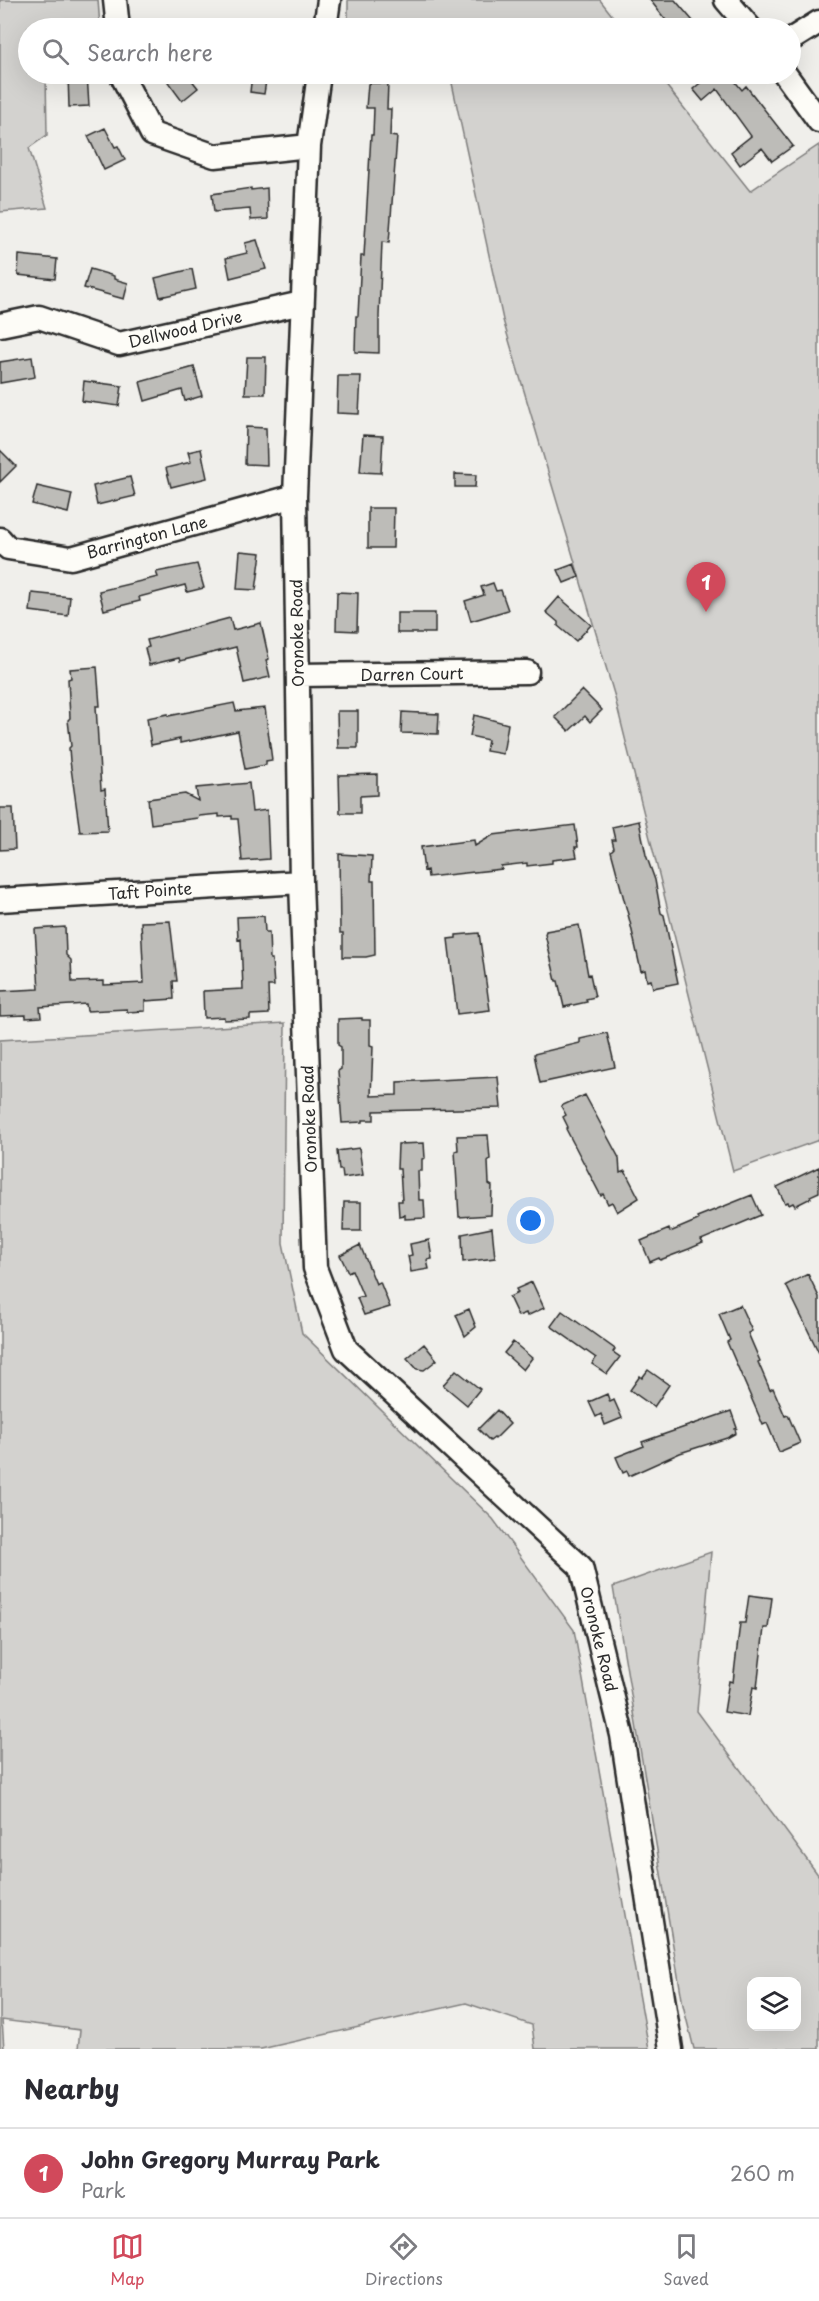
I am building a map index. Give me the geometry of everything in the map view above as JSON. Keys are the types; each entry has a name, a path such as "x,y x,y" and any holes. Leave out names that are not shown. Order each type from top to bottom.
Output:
{"street":[{"path":"115,0 117,18"},
{"path":"326,18 329,0"},
{"path":"726,0 741,18"},
{"path":"801,33 819,22"},
{"path":"126,84 152,134 215,156 309,146"},
{"name":"Oronoke Road","path":"318,84 309,146 295,496 301,882 315,1268 346,1349 581,1567 622,1735 671,2049"},
{"path":"792,84 819,121"},
{"name":"Dellwood Drive","path":"0,325 39,317 119,344 302,303"},
{"name":"Barrington Lane","path":"0,539 8,548 71,558 295,496"},
{"name":"Darren Court","path":"298,675 527,672"},
{"name":"Taft Pointe","path":"0,900 301,882"}],"shaded area":[{"path":"0,0 98,0 99,18 18,18 18,84 46,84 47,135 29,148 47,208 0,212"},
{"path":"348,0 600,0 614,18 348,18"},
{"path":"452,84 665,84 750,191 819,145 819,1140 733,1171 614,694 503,320"},
{"path":"285,1023 283,1243 302,1333 493,1519 574,1630 649,2049 535,2049 532,2025 466,2003 261,2049 78,2049 80,2030 2,2020 4,2049 0,2049 0,1040"},
{"path":"711,1552 697,1711 819,1876 819,2049 694,2049 683,2005 613,1587"}],"building":[{"path":"650,0 675,0 690,18 664,18"},
{"path":"68,84 88,84 89,106 69,107"},
{"path":"169,84 195,84 198,88 182,101"},
{"path":"251,84 266,84 264,94 250,92"},
{"path":"368,84 388,84 387,109 391,109 390,136 397,137 389,243 382,242 379,353 355,352 361,256 364,256 371,135 373,135 374,108 366,108"},
{"path":"699,84 737,84 742,90 746,86 793,146 772,161 762,148 740,165 731,152 751,136 717,89 703,101 693,89"},
{"path":"105,128 125,160 104,170 88,136"},
{"path":"251,188 251,190 267,188 268,219 251,220 250,209 214,212 212,194"},
{"path":"257,240 266,269 230,278 226,258 247,253 245,243"},
{"path":"19,255 57,259 55,279 18,275"},
{"path":"90,269 128,283 124,299 84,288"},
{"path":"192,269 196,289 160,297 155,278"},
{"path":"32,357 35,377 0,383 0,362"},
{"path":"247,357 266,357 265,394 245,394"},
{"path":"194,367 202,396 185,401 182,390 145,401 140,382"},
{"path":"338,376 361,376 359,414 337,413"},
{"path":"84,381 122,386 119,406 82,401"},
{"path":"246,427 266,428 267,465 245,464"},
{"path":"363,435 383,436 381,473 360,472"},
{"path":"201,449 207,478 171,487 166,468 191,462 188,452"},
{"path":"0,450 16,466 0,482"},
{"path":"455,474 476,475 475,487 455,487"},
{"path":"130,477 135,496 97,505 93,486"},
{"path":"37,486 72,494 68,513 32,504"},
{"path":"368,508 394,508 393,548 368,548"},
{"path":"240,551 261,553 256,590 237,589"},
{"path":"197,564 204,588 187,592 185,585 139,597 140,601 104,610 99,591 158,577 156,572"},
{"path":"574,564 579,577 564,583 558,570"},
{"path":"493,583 496,591 501,590 508,610 471,621 465,601 484,595 481,587"},
{"path":"337,592 358,593 357,631 336,630"},
{"path":"32,593 70,597 68,616 30,611"},
{"path":"559,597 591,625 576,641 546,612"},
{"path":"397,613 435,613 435,633 397,633"},
{"path":"230,618 233,630 261,623 269,659 266,660 270,677 244,683 236,647 180,661 179,658 149,665 145,648 149,647 147,640"},
{"path":"97,667 100,706 96,706 101,790 105,789 108,831 80,832 70,761 68,679 71,678 70,669"},
{"path":"582,690 602,710 590,722 585,716 569,731 555,717"},
{"path":"234,703 236,711 265,708 272,760 266,761 266,765 245,769 238,731 180,743 180,739 151,745 147,718"},
{"path":"337,711 358,711 358,748 338,748"},
{"path":"402,712 439,714 438,734 401,733"},
{"path":"474,715 508,724 503,754 486,751 488,740 470,736"},
{"path":"377,774 377,795 360,796 360,813 340,813 339,775"},
{"path":"249,783 252,812 267,810 269,859 242,861 238,819 232,819 232,816 219,817 219,814 151,824 148,799 185,794 198,801 196,788"},
{"path":"0,808 13,808 15,849 0,850"},
{"path":"639,821 646,855 655,880 661,913 664,915 678,983 653,988 651,980 647,981 645,970 641,971 611,851 614,848 612,840 615,840 612,827"},
{"path":"575,825 577,857 552,860 552,863 527,866 527,863 501,866 502,869 428,877 427,870 424,871 421,847 474,840 475,846 493,835"},
{"path":"339,854 372,856 375,955 343,957 343,933 340,933"},
{"path":"264,916 265,932 269,932 274,986 268,986 269,1014 250,1015 250,1019 204,1018 203,991 243,989 241,939 238,940 237,917"},
{"path":"170,921 177,981 173,981 174,999 145,1001 145,1011 127,1012 127,1009 87,1011 86,1004 40,1007 41,1017 0,1016 0,991 39,989 35,929 65,927 66,955 71,960 72,982 104,981 104,985 144,983 141,922"},
{"path":"579,925 588,975 590,974 595,997 586,999 587,1002 564,1007 545,934 546,931"},
{"path":"479,933 490,1010 457,1014 448,939 456,938 456,935"},
{"path":"362,1018 362,1020 370,1020 370,1045 373,1046 371,1096 397,1095 397,1082 498,1077 501,1108 374,1111 374,1120 342,1123 338,1071 341,1069 341,1047 338,1045 338,1019"},
{"path":"607,1033 615,1067 540,1083 534,1054 580,1043 580,1039"},
{"path":"585,1095 619,1158 620,1173 625,1171 639,1198 617,1212 612,1202 608,1204 603,1194 601,1196 566,1129 568,1127 563,1117 566,1115 561,1106"},
{"path":"488,1135 489,1184 492,1186 491,1215 459,1217 455,1151 458,1150 457,1136"},
{"path":"424,1143 425,1158 422,1159 422,1171 418,1171 419,1200 424,1200 425,1218 405,1219 405,1215 399,1216 398,1201 402,1201 400,1169 397,1169 398,1144"},
{"path":"359,1148 363,1175 343,1178 342,1170 339,1170 337,1151"},
{"path":"819,1167 819,1192 795,1206 793,1203 789,1205 788,1202 785,1203 777,1187"},
{"path":"752,1195 761,1215 701,1240 703,1243 689,1249 650,1262 641,1241 669,1229 670,1232 698,1220 697,1217"},
{"path":"344,1202 361,1202 361,1231 343,1231"},
{"path":"492,1228 495,1258 463,1262 462,1234"},
{"path":"429,1240 432,1259 427,1260 429,1269 411,1272 408,1256 412,1255 410,1244"},
{"path":"360,1245 376,1284 380,1282 390,1307 364,1315 357,1298 363,1296 352,1270 348,1272 340,1255"},
{"path":"808,1274 819,1297 819,1353 786,1285"},
{"path":"532,1282 544,1308 527,1316 526,1313 518,1316 509,1297 518,1293 516,1289"},
{"path":"740,1305 752,1331 748,1333 770,1390 773,1388 800,1443 779,1452 767,1423 763,1425 727,1342 730,1340 719,1314"},
{"path":"469,1309 476,1327 465,1336 456,1315"},
{"path":"562,1311 615,1349 613,1352 620,1357 607,1374 592,1364 596,1358 551,1326"},
{"path":"513,1342 532,1358 523,1370 504,1353"},
{"path":"424,1344 437,1360 424,1370 417,1369 407,1358"},
{"path":"456,1370 480,1389 467,1405 443,1385"},
{"path":"648,1370 669,1385 654,1407 630,1390 640,1376 642,1378"},
{"path":"607,1394 610,1402 614,1400 622,1418 605,1425 601,1414 596,1417 589,1402"},
{"path":"497,1410 510,1424 490,1441 478,1429"},
{"path":"731,1411 737,1428 736,1433 680,1453 629,1476 627,1471 623,1473 616,1457 644,1446 642,1442"},
{"path":"749,1595 772,1598 768,1628 764,1628 757,1688 753,1687 748,1716 724,1712 729,1681 733,1682 740,1623 745,1623"}],"place":[{"name":"John Gregory Murray Park","path":"706,612"}]}
